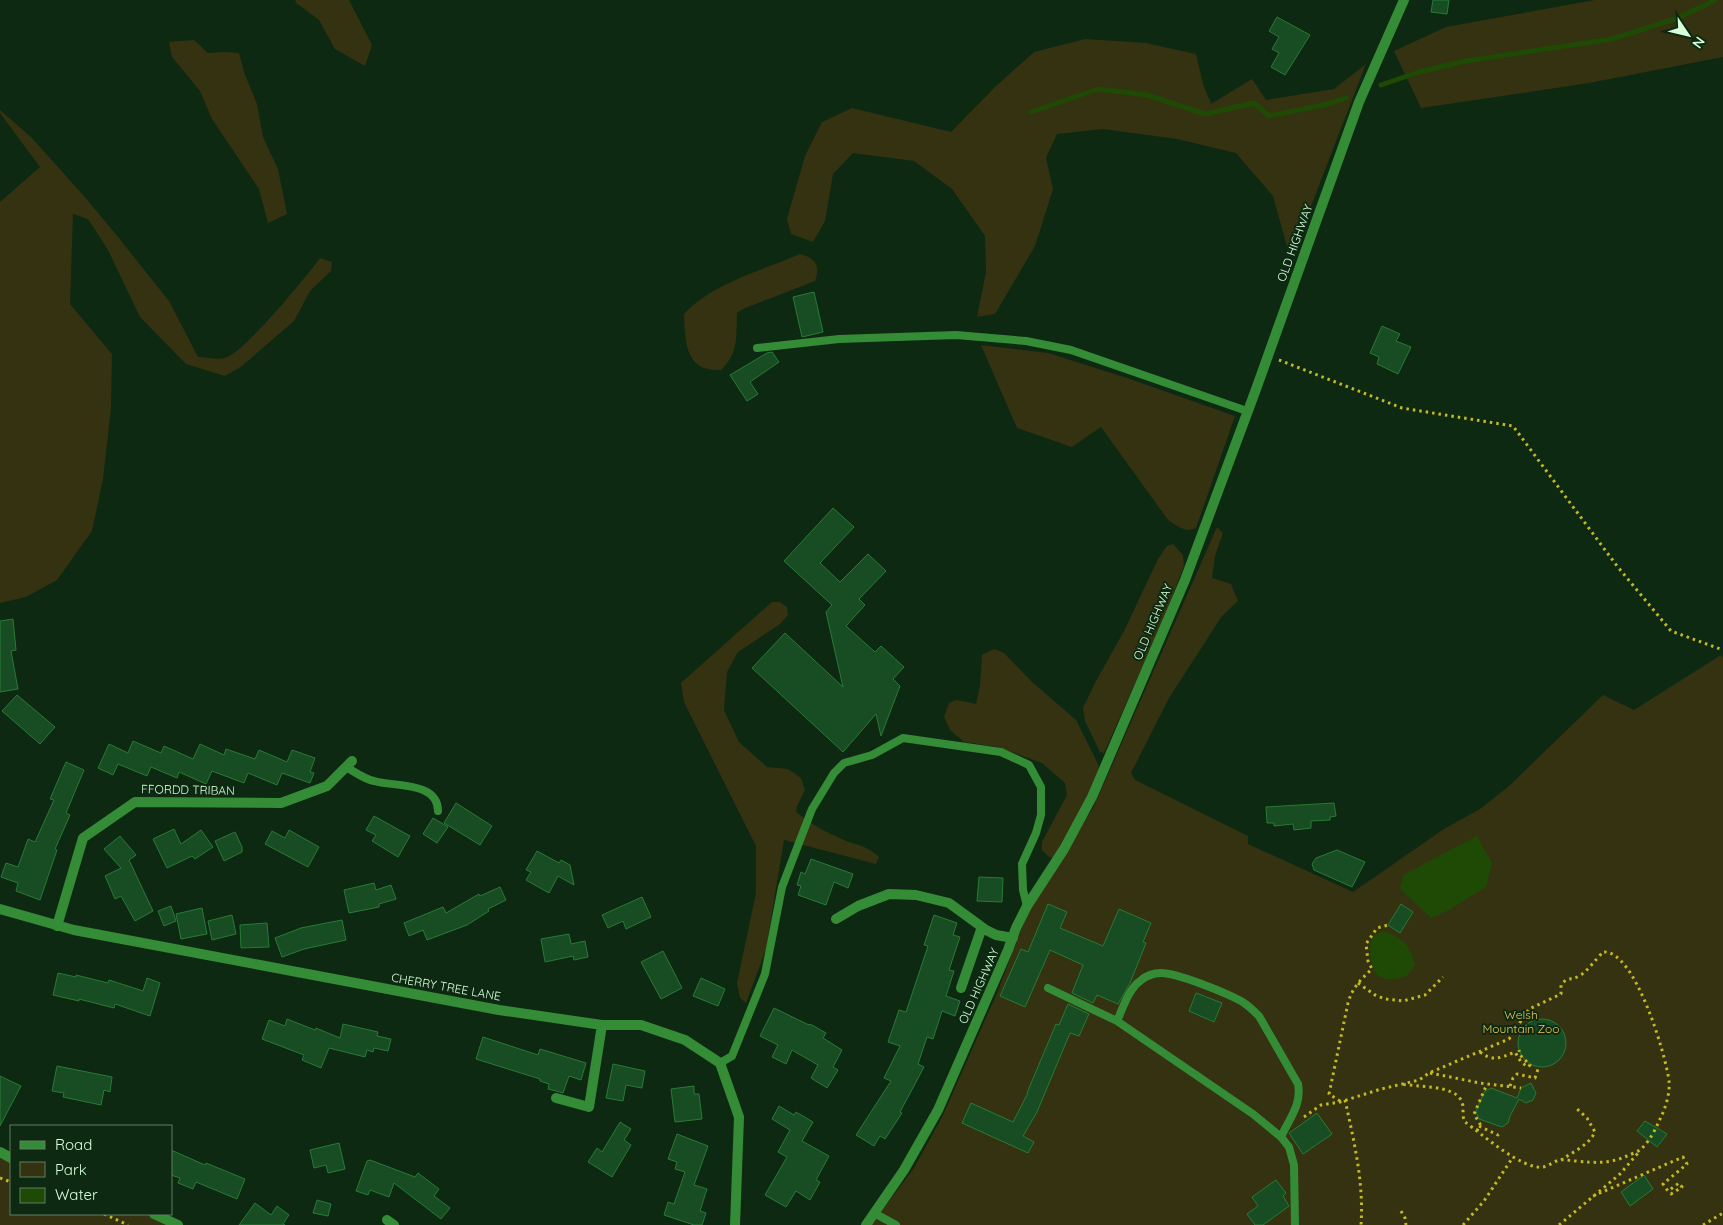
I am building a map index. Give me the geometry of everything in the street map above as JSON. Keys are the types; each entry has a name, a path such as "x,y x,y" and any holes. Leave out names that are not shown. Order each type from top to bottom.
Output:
{"street":[{"name":"OLD HIGHWAY","path":"866,1225 904,1170 938,1110 1027,906 1064,849 1095,789 1184,580 1248,412 1359,102 1404,0"},
{"name":"FFORDD TRIBAN","path":"57,926 83,838 135,802 281,803 327,786 349,764"},
{"path":"836,919 858,906 889,894 916,895 949,903 996,935 1013,938"},
{"name":"CHERRY TREE LANE","path":"0,909 74,930 490,1008 602,1025 641,1025 685,1040 720,1063"},
{"path":"961,988 982,927"},
{"path":"556,1098 589,1107 602,1025"},
{"path":"720,1063 739,1118 735,1225"},
{"path":"156,1215 178,1225"}],"lane":[{"path":"757,348 839,339 956,335 1026,342 1071,350 1248,412"},
{"path":"720,1063 732,1056 765,974 782,886 812,809 834,773 844,763 872,755 903,738 1001,752 1029,765 1041,787 1041,815 1036,833 1022,864 1023,890 1027,906"},
{"path":"349,764 373,781 418,788 433,797 438,804 438,811"},
{"path":"1117,1021 1132,989 1140,980 1159,973 1182,977 1250,1007 1259,1016 1298,1084 1300,1092 1298,1106 1282,1134"},
{"path":"1048,988 1117,1021 1282,1134 1289,1147 1294,1165 1295,1225"},
{"path":"874,1213 896,1225"}],"path":[{"path":"1268,355 1402,408 1513,426 1617,566 1671,631 1723,650"},
{"path":"1340,1102 1329,1094 1350,993 1372,970 1368,961 1366,944 1377,928 1388,925"},
{"path":"1282,1134 1321,1105 1340,1102 1419,1080 1429,1073 1509,1039 1530,1009 1562,994 1561,985 1565,980 1580,976 1603,952 1612,953 1629,970 1649,1008 1660,1039 1669,1082 1667,1103 1655,1131 1620,1174 1560,1225"},
{"path":"1358,983 1375,995 1385,999 1402,1001 1425,995 1443,977"},
{"path":"1480,1052 1494,1059 1514,1052 1528,1067 1530,1065 1520,1055 1519,1050"},
{"path":"1510,1086 1513,1078 1518,1074 1535,1078 1538,1066"},
{"path":"1429,1073 1487,1084 1521,1088"},
{"path":"1401,1084 1431,1087 1452,1092 1463,1102 1462,1117 1466,1122 1513,1157 1527,1164 1542,1167 1561,1160 1581,1148 1595,1132 1587,1118 1576,1108"},
{"path":"1487,1084 1474,1114 1480,1126 1498,1135 1500,1134"},
{"path":"1345,1100 1358,1158 1363,1207 1361,1225"},
{"path":"1477,1131 1480,1126"},
{"path":"1561,1160 1598,1163 1614,1162 1640,1150"},
{"path":"1463,1225 1484,1201 1513,1157"},
{"path":"1593,1196 1683,1158 1687,1164 1663,1184 1668,1191"},
{"path":"1401,1211 1406,1225"},
{"path":"1703,1225 1723,1213"},
{"path":"106,1215 128,1225"}],"green space":[{"path":"296,0 349,0 372,45 365,66 335,49 319,20 295,2"},
{"path":"1595,0 1723,0 1723,57 1589,83 1421,108 1394,51 1446,27"},
{"path":"1085,39 1146,43 1196,54 1203,84 1211,104 1252,79 1266,100 1334,89 1366,64 1292,255 1288,250 1273,196 1236,153 1177,139 1103,129 1057,134 1046,158 1053,189 1035,246 995,314 977,317 986,272 985,236 952,189 914,161 853,153 833,174 825,221 813,242 791,234 787,219 805,156 822,122 852,108 951,132 995,87 1034,52"},
{"path":"194,40 208,53 239,53 245,75 257,104 263,137 278,169 287,214 268,223 259,189 212,119 200,91 172,57 169,42"},
{"path":"0,110 32,138 114,232 169,301 198,357 222,359 234,353 260,329 320,258 332,262 331,271 310,291 294,321 242,366 225,376 186,364 140,317 108,250 88,219 73,214 70,304 112,354 111,408 103,479 92,531 57,580 26,597 0,603 0,202 40,167 0,113"},
{"path":"800,254 813,260 817,266 815,281 737,313 734,351 727,364 721,370 700,366 694,361 687,345 684,314 696,303 723,286"},
{"path":"981,345 1048,353 1127,378 1235,416 1196,528 1188,530 1168,520 1101,427 1072,447 1017,428"},
{"name":"Welsh Mountain Zoo","path":"1217,527 1223,533 1215,556 1212,578 1231,584 1238,601 1222,616 1169,698 1131,773 1135,780 1248,836 1248,844 1353,892 1444,829 1480,809 1508,787 1603,695 1634,710 1721,655 1723,658 1723,1225 871,1225 914,1168 943,1115 997,993 1029,909 1094,806"},
{"path":"1173,544 1183,555 1184,566 1160,628 1104,753 1100,752 1085,721 1083,708 1124,631 1158,559 1167,546"},
{"path":"772,602 780,602 787,607 788,615 780,624 738,652 727,672 724,710 739,742 767,767 788,769 801,778 805,790 796,812 825,831 866,848 879,857 876,864 784,840 766,949 746,1003 740,998 737,983 756,893 756,846 684,702 681,683"},
{"path":"994,649 1004,653 1032,682 1076,720 1098,764 1099,772 1088,796 1053,858 1049,857 1042,850 1042,842 1067,795 1065,783 1042,763 998,747 964,742 950,730 944,717 949,703 956,700 976,704 980,686 982,655"},
{"path":"0,1152 10,1157 10,1215 156,1215 178,1225 0,1225"}],"water":[{"path":"1477,836 1492,863 1486,887 1447,911 1431,918 1400,889 1403,875"},
{"path":"1383,931 1398,938 1409,948 1415,965 1407,976 1387,979 1380,977 1374,970 1370,952 1371,941 1374,936"}],"building":[{"path":"1433,0 1449,0 1447,14 1431,12"},
{"path":"1277,17 1310,35 1285,75 1271,67 1279,53 1272,49 1279,37 1269,31"},
{"path":"814,292 823,332 802,337 793,297"},
{"path":"1382,326 1400,334 1396,341 1411,347 1398,374 1377,364 1379,357 1370,353"},
{"path":"772,352 779,362 750,382 758,394 747,401 730,375 767,353"},
{"path":"833,508 854,527 820,563 840,582 868,554 886,571 859,599 865,605 846,626 875,652 881,646 904,667 893,679 900,686 881,736 876,714 843,752 752,668 785,633 843,687 826,612 832,605 784,561"},
{"path":"13,619 16,650 11,651 18,689 0,692 0,621"},
{"path":"17,695 55,727 40,744 2,711"},
{"path":"133,741 161,753 164,746 193,759 200,744 224,755 226,749 255,759 259,750 287,762 292,750 315,758 310,772 314,773 310,783 282,773 277,785 248,773 244,783 212,771 206,784 179,772 177,778 151,767 147,776 118,764 113,775 98,768 109,744 128,753"},
{"path":"66,762 84,770 66,813 70,815 55,849 57,850 40,900 16,891 18,883 1,877 6,863 18,867 28,839 35,842 54,800 50,799"},
{"path":"456,803 492,826 480,845 444,823"},
{"path":"1334,803 1336,816 1330,817 1330,820 1311,821 1311,828 1294,830 1293,824 1274,826 1274,823 1267,823 1266,807"},
{"path":"374,816 410,836 398,857 372,841 376,835 366,830"},
{"path":"433,818 448,827 437,843 423,834"},
{"path":"174,829 181,844 201,830 213,847 195,859 192,856 167,868 153,839"},
{"path":"289,830 319,847 308,867 265,844 272,831 285,838"},
{"path":"235,832 242,847 242,852 224,861 215,841"},
{"path":"120,836 136,855 129,860 153,911 135,921 121,896 115,899 105,876 121,868 104,849"},
{"path":"1337,850 1365,862 1352,887 1314,870 1312,864 1316,858"},
{"path":"537,851 559,863 561,860 570,865 574,885 558,876 549,893 526,880 531,872 526,870"},
{"path":"811,859 853,874 848,888 834,882 826,905 798,895 801,886 797,885 801,872 805,874"},
{"path":"979,877 1003,878 1002,902 977,901"},
{"path":"374,883 376,890 391,885 396,899 379,904 379,907 349,913 344,890"},
{"path":"500,887 506,900 488,909 489,911 467,925 427,940 423,930 409,936 404,923 443,907 446,913 479,894 480,896"},
{"path":"642,897 651,917 626,929 623,921 608,928 602,915"},
{"path":"1048,904 1067,912 1060,928 1103,946 1119,909 1151,923 1143,942 1146,943 1130,983 1118,1004 1097,995 1093,1003 1072,993 1083,965 1050,950 1025,1007 1000,996 1021,949 1028,952"},
{"path":"1401,904 1413,912 1400,933 1388,925"},
{"path":"171,906 176,921 164,926 158,911"},
{"path":"202,908 207,934 181,939 176,914"},
{"path":"232,915 236,934 212,940 208,921"},
{"path":"934,915 957,923 953,935 960,937 949,970 954,971 946,996 960,1001 955,1016 942,1011 933,1039 927,1037 918,1064 924,1067 900,1112 902,1113 885,1139 880,1136 874,1146 856,1135 891,1081 884,1078 900,1046 888,1042 899,1010 906,1012 928,946 924,945"},
{"path":"342,920 346,940 304,949 282,957 275,938 301,928"},
{"path":"267,923 269,947 241,948 240,925"},
{"path":"569,934 571,944 585,941 588,957 574,960 573,956 545,962 541,939"},
{"path":"663,951 682,988 661,999 641,962"},
{"path":"58,973 76,977 76,975 108,983 109,980 143,991 147,978 160,983 150,1016 115,1004 114,1008 79,999 79,1001 53,995"},
{"path":"701,978 725,989 718,1006 693,996"},
{"path":"1196,993 1222,1003 1214,1022 1189,1011"},
{"path":"1068,1004 1089,1014 1079,1036 1070,1033 1037,1112 1023,1136 1034,1142 1028,1153 962,1123 971,1103 1013,1122 1028,1093 1056,1024 1059,1025"},
{"path":"774,1008 826,1033 823,1038 842,1050 833,1067 838,1070 827,1088 811,1078 818,1065 792,1050 786,1064 772,1057 778,1045 760,1036"},
{"path":"287,1019 340,1038 343,1024 378,1032 377,1036 391,1039 388,1051 374,1048 373,1052 367,1050 365,1057 329,1048 321,1068 302,1060 304,1055 262,1039 269,1020 285,1026"},
{"path":"1542,1019 1551,1021 1559,1026 1564,1034 1566,1043 1564,1052 1559,1060 1551,1065 1542,1067 1533,1065 1525,1060 1520,1052 1518,1043 1520,1034 1525,1026 1533,1021"},
{"path":"483,1037 538,1055 540,1049 586,1063 581,1080 569,1076 563,1093 548,1089 549,1084 540,1081 540,1079 476,1059"},
{"path":"613,1064 645,1071 642,1088 626,1085 623,1101 606,1098"},
{"path":"57,1066 112,1077 110,1092 104,1090 101,1105 63,1097 64,1093 52,1091"},
{"path":"0,1076 21,1086 0,1126"},
{"path":"1531,1083 1536,1093 1533,1100 1526,1103 1519,1099 1508,1123 1502,1127 1479,1119 1476,1111 1484,1092 1491,1088 1517,1098 1521,1088"},
{"path":"694,1086 694,1094 699,1094 702,1119 675,1122 671,1089"},
{"path":"779,1106 794,1115 796,1112 813,1122 802,1141 829,1156 816,1180 820,1182 810,1200 796,1191 786,1207 765,1195 787,1157 778,1152 790,1130 772,1119"},
{"path":"1317,1113 1332,1134 1303,1154 1289,1133"},
{"path":"1645,1121 1667,1134 1657,1147 1637,1131"},
{"path":"620,1122 631,1129 624,1140 631,1145 612,1177 588,1162 597,1148 602,1152"},
{"path":"677,1134 708,1146 694,1185 707,1189 700,1211 706,1213 702,1225 694,1225 664,1215 668,1202 674,1204 685,1172 675,1169 677,1162 668,1159"},
{"path":"339,1143 345,1169 328,1173 326,1165 314,1168 310,1150"},
{"path":"172,1150 205,1165 206,1163 245,1179 237,1199 196,1182 193,1189 178,1183 180,1178 172,1175"},
{"path":"370,1160 415,1177 418,1173 439,1189 434,1196 450,1208 441,1219 394,1183 389,1197 370,1190 368,1195 356,1191 367,1161"},
{"path":"1644,1175 1653,1189 1630,1206 1621,1192"},
{"path":"1276,1180 1286,1193 1283,1196 1289,1206 1263,1225 1255,1225 1247,1214 1258,1206 1252,1197"},
{"path":"317,1200 331,1204 328,1216 313,1213"},
{"path":"255,1203 271,1215 277,1206 289,1215 283,1224 285,1225 239,1225"}],"waterway":[{"path":"1381,85 1419,72 1466,61 1612,39 1678,18 1715,0"},
{"path":"1031,112 1098,89 1147,95 1205,114 1254,103 1269,116 1328,104 1346,98"}]}
